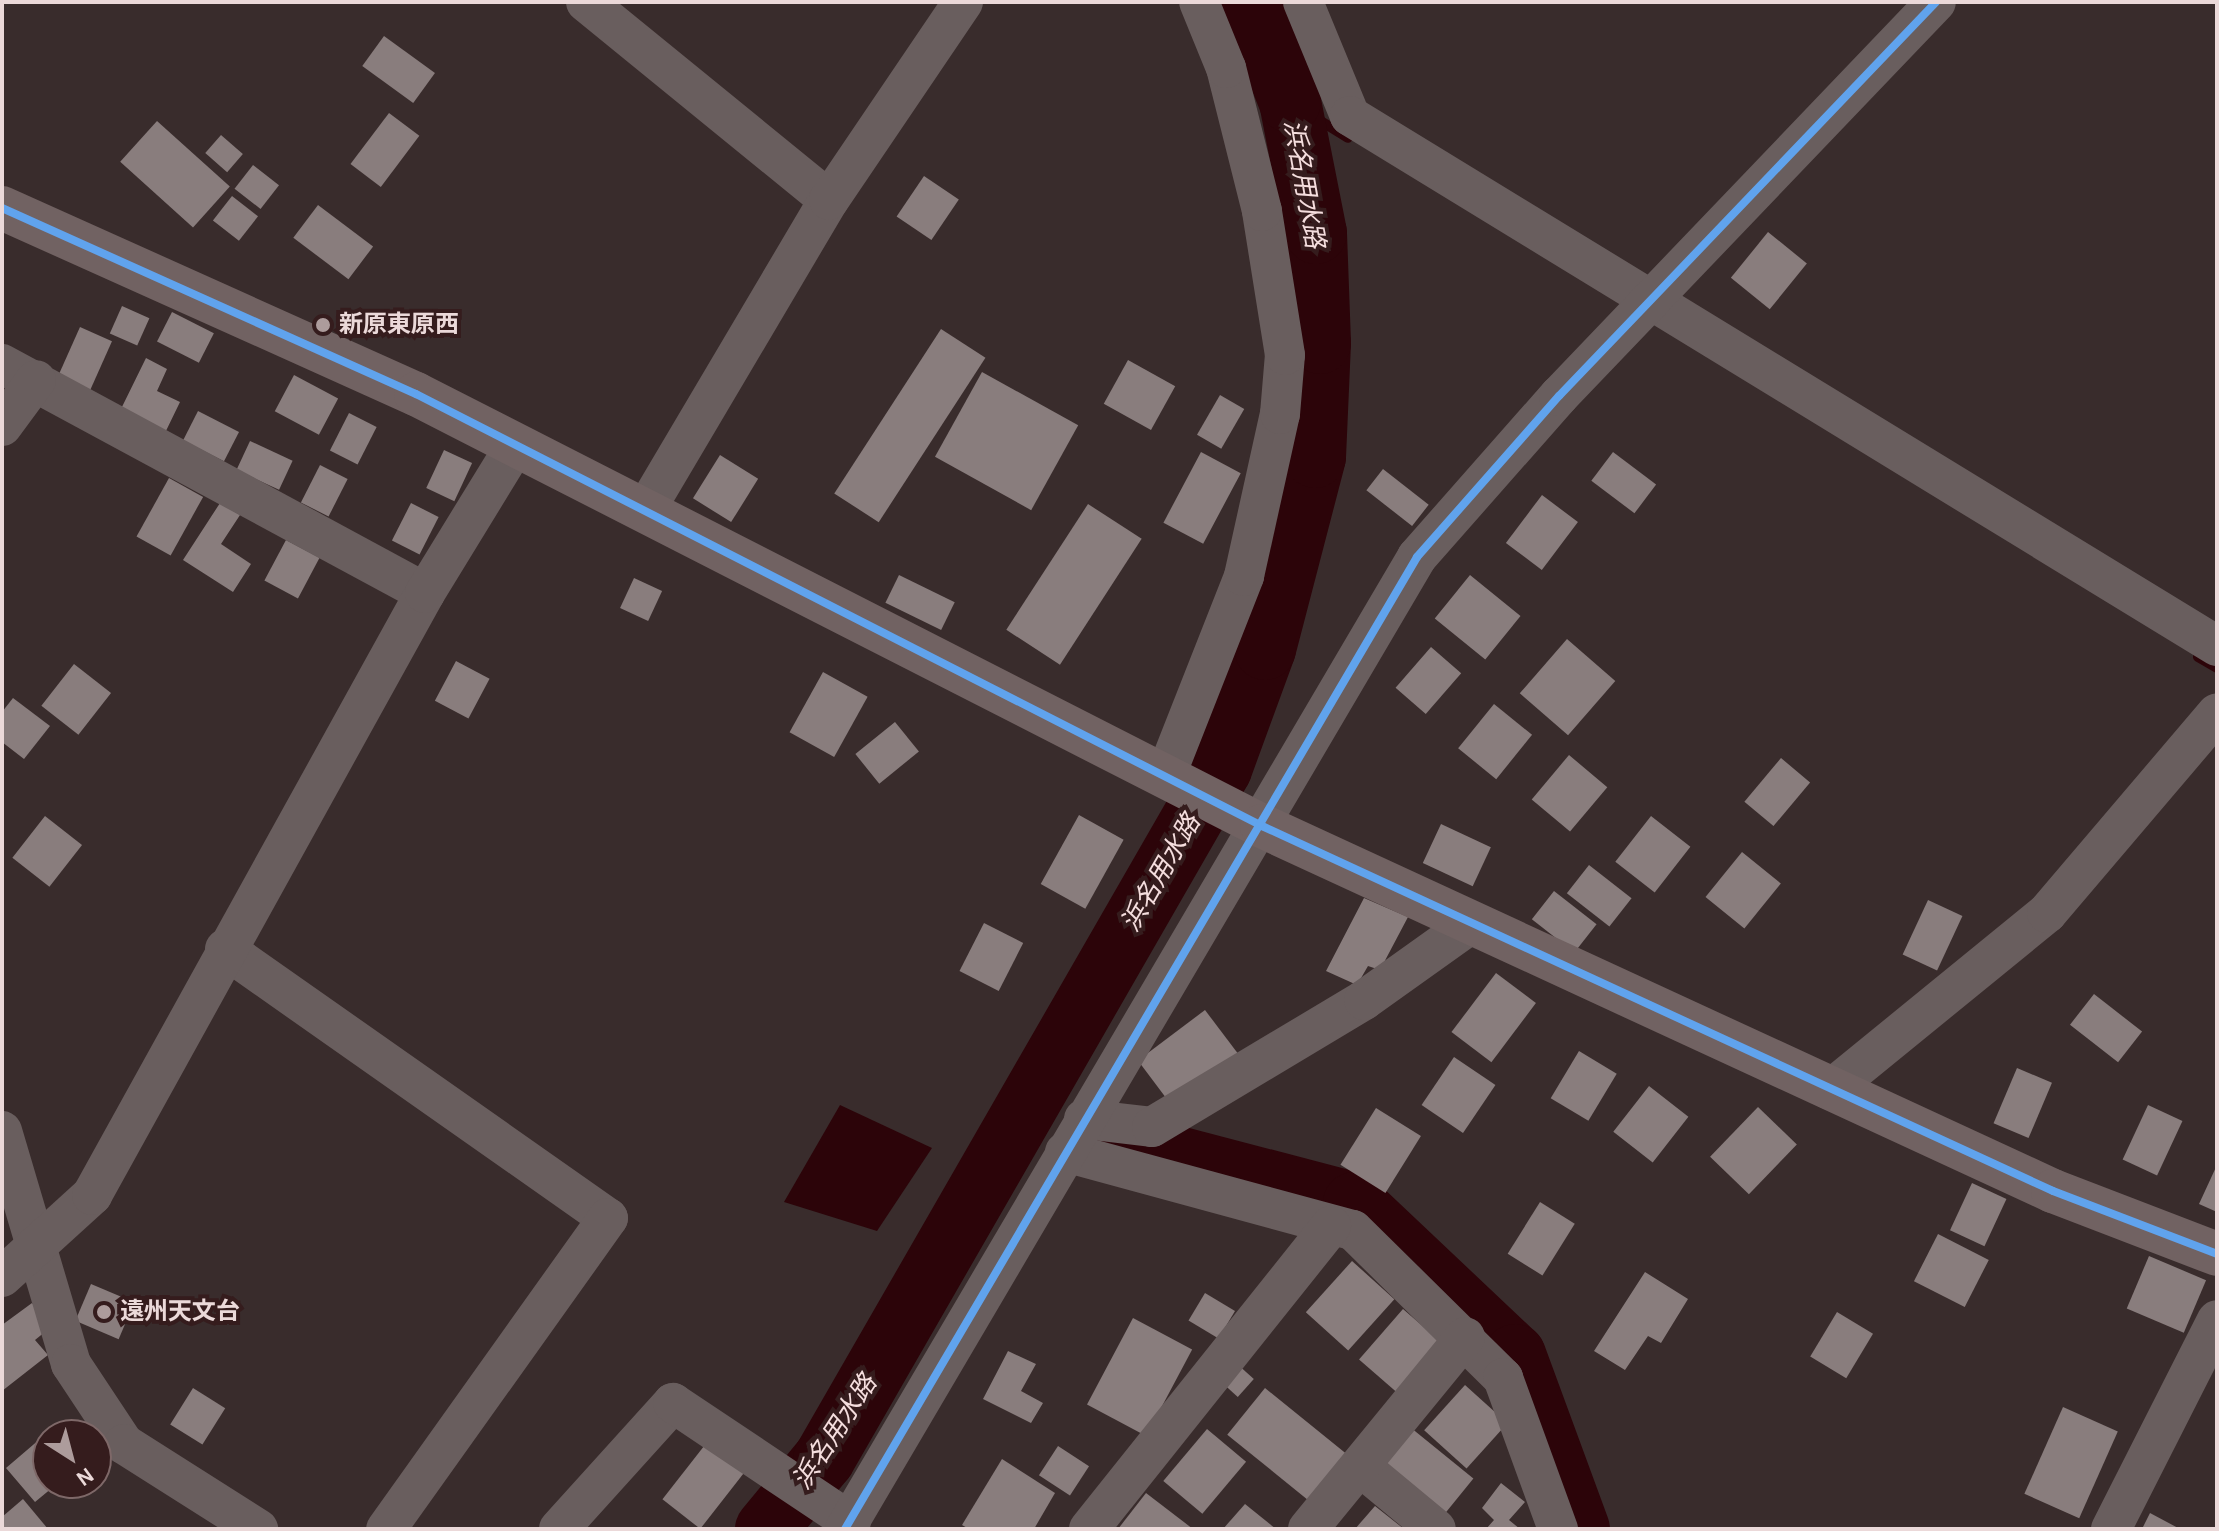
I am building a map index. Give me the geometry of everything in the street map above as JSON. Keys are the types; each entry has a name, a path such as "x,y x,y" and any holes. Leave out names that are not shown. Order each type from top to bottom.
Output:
{"street":[{"path":"586,2 829,200"},
{"path":"646,509 829,200 963,2"},
{"path":"1165,777 1244,576 1280,414 1285,355 1262,211 1226,68 1199,2"},
{"path":"1303,2 1350,116 1641,311 2217,646"},
{"path":"559,1529 673,1403 775,1468 839,1518 1074,1135 1248,819 1417,557 1641,311 1936,2"},
{"path":"2,208 269,324 646,509 1248,819 2053,1191 2217,1254"},
{"path":"2,426 19,372 425,593"},
{"path":"2,1277 92,1195 225,949 425,593 515,446"},
{"path":"1830,1090 2047,913 2217,713"},
{"path":"1074,1135 1152,1127 1364,1000 1472,923"},
{"path":"225,949 608,1218 386,1529"},
{"path":"2,1131 34,1250 71,1364 124,1444 258,1529"},
{"path":"1074,1135 1331,1226 1353,1230 1465,1337 1503,1378 1558,1529"},
{"path":"1089,1529 1331,1226"},
{"path":"2111,1529 2217,1320"},
{"path":"1308,1529 1465,1337"},
{"path":"1361,1467 1436,1529"}],"shaded area":[{"path":"840,1105 932,1148 877,1231 784,1202"},
{"path":"1533,1368 1591,1529 1565,1529 1510,1377"}],"building":[{"path":"384,36 435,73 413,103 362,66"},
{"path":"389,113 419,136 381,187 350,164"},
{"path":"157,121 230,187 193,227 120,162"},
{"path":"221,135 243,154 227,172 205,153"},
{"path":"253,165 279,185 261,209 235,189"},
{"path":"924,176 959,199 931,240 897,217"},
{"path":"232,196 258,216 239,241 213,220"},
{"path":"318,205 373,247 348,279 293,238"},
{"path":"1768,232 1807,263 1770,309 1731,278"},
{"path":"122,306 149,318 137,346 110,333"},
{"path":"172,312 214,333 199,363 157,341"},
{"path":"80,327 112,341 90,391 58,376"},
{"path":"941,329 985,358 879,522 834,493"},
{"path":"146,358 167,369 157,391 180,402 164,435 119,413"},
{"path":"1128,360 1175,386 1151,430 1104,404"},
{"path":"982,372 1078,425 1031,510 935,457"},
{"path":"294,375 338,398 319,435 275,411"},
{"path":"1220,395 1244,409 1221,449 1197,435"},
{"path":"198,411 239,432 224,461 183,440"},
{"path":"349,413 377,427 358,464 330,450"},
{"path":"250,441 293,461 279,490 236,470"},
{"path":"444,450 472,463 454,501 426,488"},
{"path":"1201,452 1241,473 1203,544 1163,523"},
{"path":"1613,452 1656,484 1634,513 1591,481"},
{"path":"720,455 758,479 731,522 693,498"},
{"path":"320,465 348,479 329,516 301,502"},
{"path":"1383,469 1429,505 1412,526 1366,490"},
{"path":"169,478 203,497 171,556 137,537"},
{"path":"1542,495 1578,522 1542,570 1506,543"},
{"path":"220,503 240,515 221,544 251,564 233,592 183,560"},
{"path":"411,503 439,517 420,554 392,540"},
{"path":"1088,504 1142,539 1060,665 1006,630"},
{"path":"286,540 320,558 298,598 264,581"},
{"path":"899,575 955,602 941,630 885,603"},
{"path":"1470,575 1521,616 1485,659 1435,619"},
{"path":"634,578 662,591 648,621 620,608"},
{"path":"1567,639 1615,681 1568,735 1520,693"},
{"path":"1431,647 1461,673 1426,714 1396,688"},
{"path":"456,661 490,679 468,719 435,701"},
{"path":"74,664 111,693 78,735 41,706"},
{"path":"823,672 868,697 834,757 790,732"},
{"path":"13,698 50,726 24,759 2,742 2,712"},
{"path":"1494,704 1532,735 1496,779 1458,748"},
{"path":"895,722 919,752 879,784 855,754"},
{"path":"1569,755 1607,787 1570,832 1532,799"},
{"path":"1781,758 1810,782 1773,826 1744,802"},
{"path":"1079,815 1124,840 1085,909 1041,884"},
{"path":"45,816 82,845 49,887 12,858"},
{"path":"1651,816 1690,847 1655,892 1615,862"},
{"path":"1441,824 1491,847 1473,886 1423,863"},
{"path":"1742,852 1781,883 1744,929 1705,897"},
{"path":"1589,865 1632,898 1609,927 1567,893"},
{"path":"1554,891 1597,924 1574,953 1532,919"},
{"path":"1364,898 1408,917 1380,970 1368,966 1357,985 1326,971"},
{"path":"1928,900 1962,916 1937,970 1903,954"},
{"path":"984,923 1023,943 999,991 959,971"},
{"path":"1496,973 1536,1003 1491,1062 1451,1032"},
{"path":"2094,994 2142,1032 2118,1062 2070,1025"},
{"path":"1205,1010 1241,1057 1173,1108 1138,1061"},
{"path":"1579,1051 1617,1074 1588,1121 1551,1098"},
{"path":"1454,1057 1495,1085 1463,1133 1422,1105"},
{"path":"2017,1068 2052,1083 2029,1138 1994,1123"},
{"path":"1649,1086 1688,1117 1653,1162 1613,1132"},
{"path":"2148,1105 2182,1121 2157,1175 2123,1159"},
{"path":"1758,1107 1797,1145 1749,1194 1710,1157"},
{"path":"1376,1108 1421,1136 1385,1193 1340,1165"},
{"path":"2217,1165 2217,1212 2199,1204"},
{"path":"1972,1183 2006,1199 1984,1246 1950,1230"},
{"path":"1540,1202 1575,1224 1542,1275 1508,1254"},
{"path":"1938,1234 1989,1260 1965,1307 1914,1281"},
{"path":"2149,1256 2206,1280 2184,1333 2127,1308"},
{"path":"1352,1261 1394,1299 1348,1350 1306,1312"},
{"path":"1645,1272 1688,1299 1661,1343 1648,1336 1625,1370 1594,1351"},
{"name":"遠州天文台","path":"91,1284 134,1302 119,1339 75,1321"},
{"path":"1205,1293 1235,1311 1219,1338 1189,1320"},
{"path":"32,1303 51,1327 35,1340 48,1355 2,1391 2,1325"},
{"path":"1403,1309 1443,1344 1399,1394 1359,1360"},
{"path":"1837,1312 1873,1334 1846,1378 1810,1357"},
{"path":"1133,1318 1192,1349 1146,1436 1087,1405"},
{"path":"1008,1351 1036,1364 1021,1391 1043,1403 1031,1423 983,1399"},
{"path":"1236,1363 1254,1379 1238,1397 1220,1381"},
{"path":"1465,1385 1507,1423 1467,1468 1424,1430"},
{"path":"193,1388 225,1408 202,1445 170,1424"},
{"path":"1265,1388 1348,1455 1310,1502 1227,1435"},
{"path":"2063,1407 2118,1431 2079,1518 2024,1494"},
{"path":"1405,1423 1473,1478 1443,1516 1374,1461"},
{"path":"1207,1429 1246,1462 1202,1514 1163,1481"},
{"path":"708,1441 746,1471 700,1529 662,1499"},
{"path":"32,1446 32,1498 6,1468"},
{"path":"1058,1446 1089,1466 1070,1496 1039,1475"},
{"path":"1002,1459 1055,1493 1034,1529 969,1529 962,1525"},
{"path":"1501,1483 1525,1502 1509,1520 1520,1529 1486,1529 1494,1520 1482,1508"},
{"path":"1146,1493 1193,1529 1118,1529"},
{"path":"23,1499 48,1529 2,1529 2,1517"},
{"path":"1245,1504 1276,1529 1223,1529"},
{"path":"1375,1506 1404,1529 1355,1529"},
{"path":"2150,1513 2180,1529 2142,1529"}],"waterway":[{"name":"浜名用水路","path":"766,1529 824,1459 1221,769 1265,649 1315,457 1320,343 1316,233 1290,102 1250,2"},
{"path":"1290,102 1348,138"},
{"path":"2198,657 2217,668"},
{"path":"1094,1135 1354,1203 1515,1355 1579,1529"}],"cycle path":[{"path":"845,1529 1417,557 1559,396 1936,2"},
{"path":"2,208 416,394 1262,826 2053,1191 2217,1254"}],"place":[{"name":"新原東原西","path":"323,325"},
{"name":"遠州天文台","path":"104,1312"}]}
